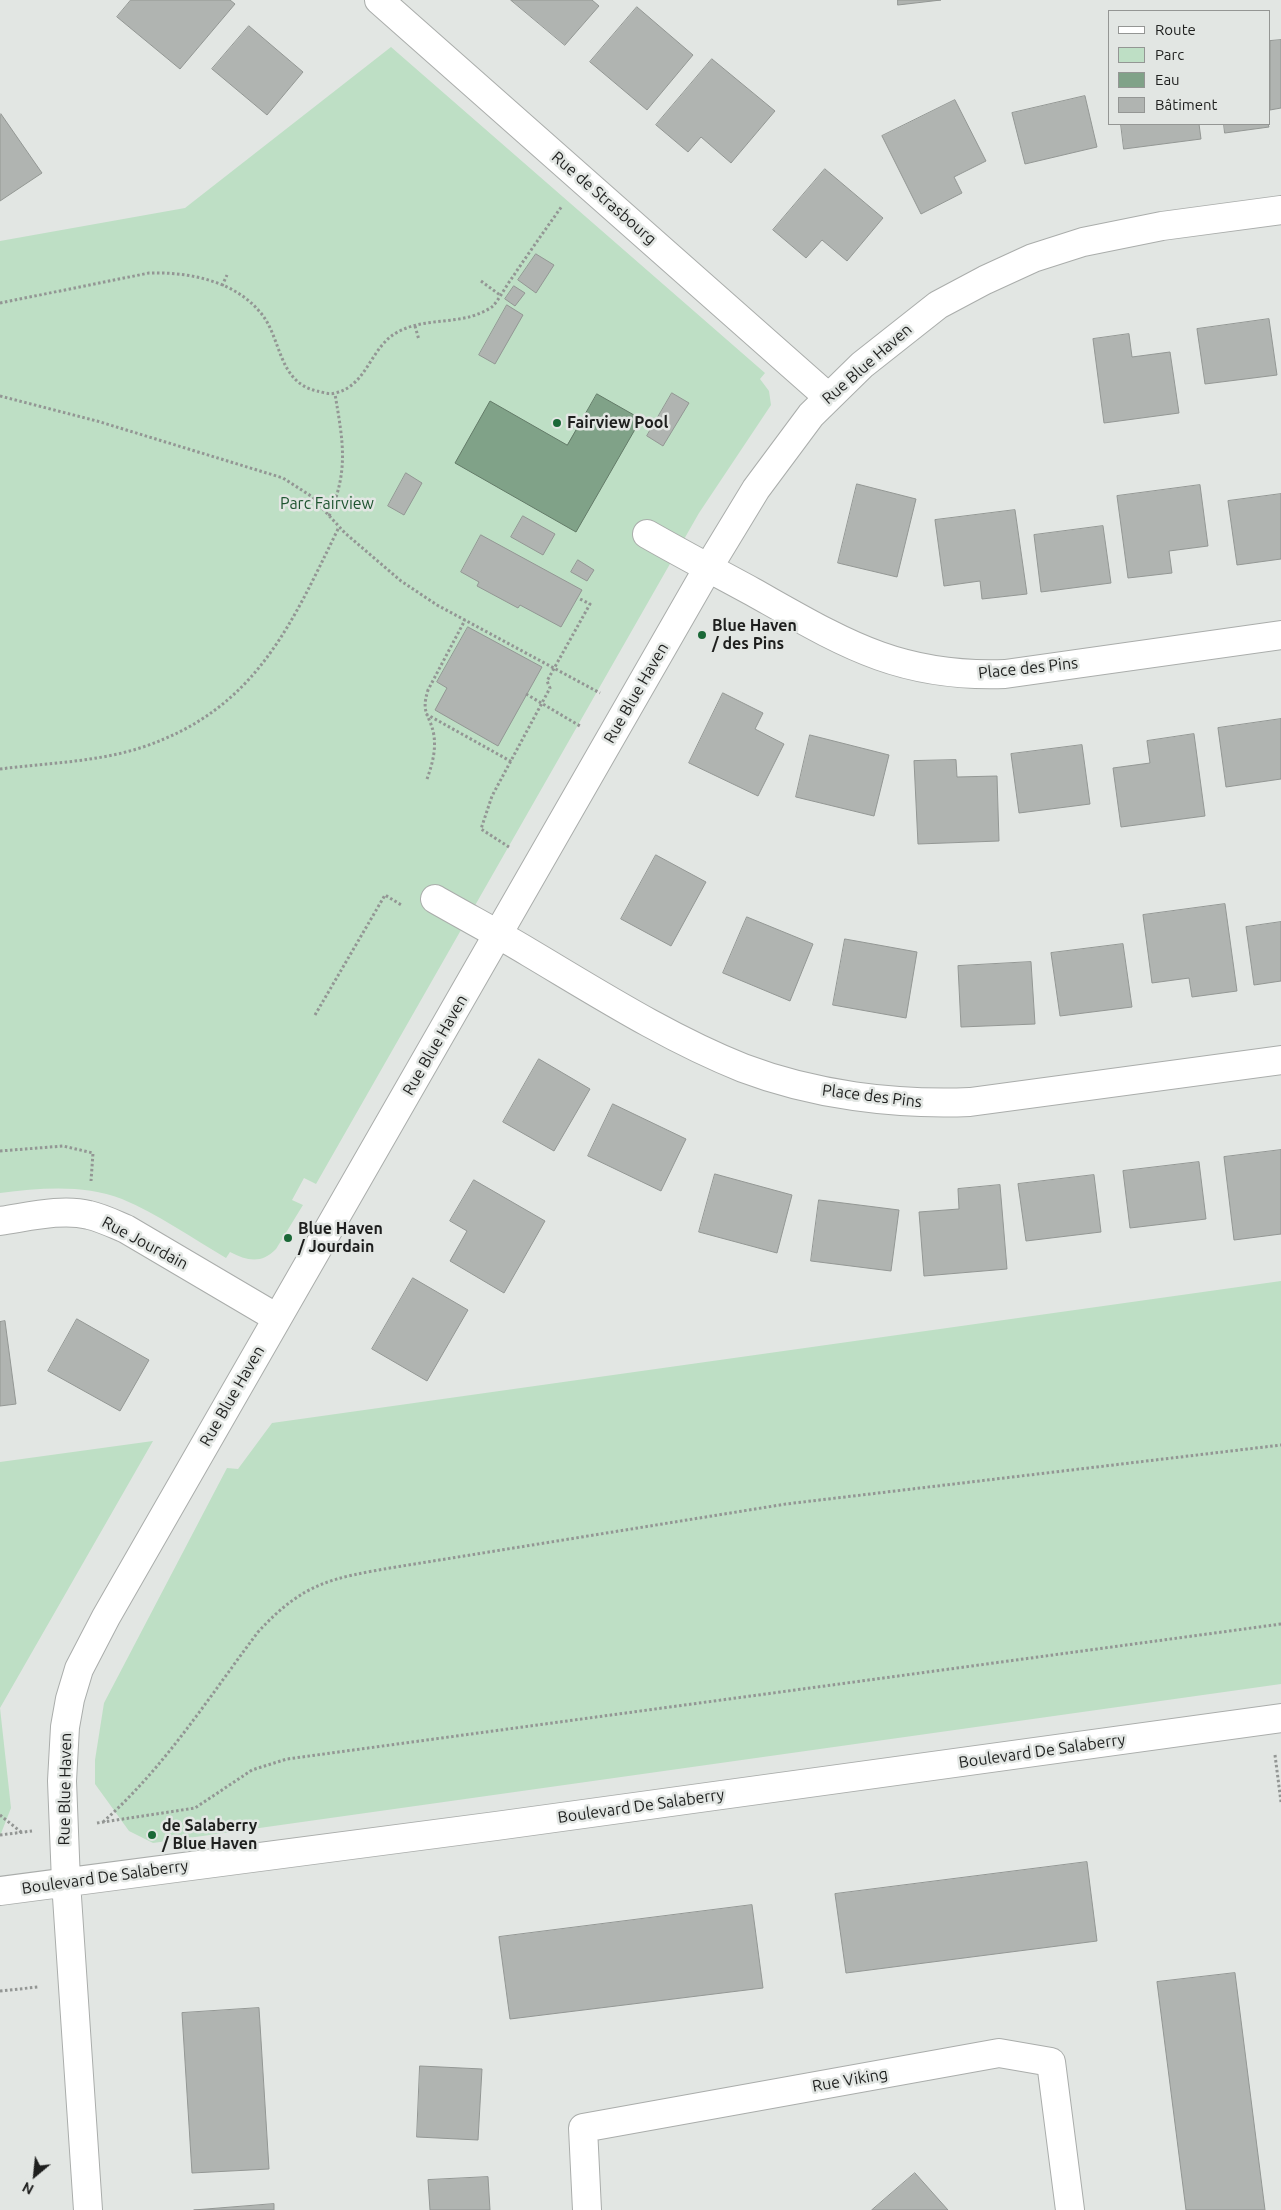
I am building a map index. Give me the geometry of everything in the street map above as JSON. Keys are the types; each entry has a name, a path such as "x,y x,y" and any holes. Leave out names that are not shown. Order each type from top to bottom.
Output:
{"street":[{"name":"Rue de Strasbourg","path":"379,0 828,396"},
{"name":"Rue Blue Haven","path":"88,2210 66,1882 62,1781 68,1711 80,1669 98,1631 708,568 774,463 794,435 828,396 876,354 938,305 985,280 1033,258 1119,233 1281,210"},
{"name":"Place des Pins","path":"647,534 858,649 900,664 953,673 979,675 1030,671 1281,635"},
{"name":"Place des Pins","path":"435,899 614,1003 718,1057 797,1085 846,1094 915,1102 970,1102 1281,1060"},
{"name":"Rue Jourdain","path":"0,1221 46,1215 88,1214 126,1230 277,1318"},
{"name":"Boulevard De Salaberry","path":"0,1891 496,1826 1281,1718"},
{"name":"Rue Viking","path":"587,2210 583,2128 999,2053 1051,2062 1070,2210"}],"path":[{"path":"0,303 149,273 168,272 197,276 222,286 246,299 260,312 270,328 285,367 295,380 312,390 335,394 351,386 362,376 393,334 415,325 476,315 492,306 566,200"},
{"path":"222,286 227,275"},
{"path":"481,281 500,295"},
{"path":"415,325 419,340"},
{"path":"329,516 338,496 343,474 344,456 335,394"},
{"path":"0,396 98,421 260,469 298,486 311,496 368,555 401,581 437,605 555,667 600,693"},
{"path":"0,769 101,756 142,747 186,728 228,699 255,675 276,647 298,611 339,527"},
{"path":"512,849 481,829 492,796 512,762 550,688 547,681 590,604 578,598"},
{"path":"427,779 433,760 434,737 425,714 424,702 428,690 466,620"},
{"path":"526,694 581,727"},
{"path":"425,714 512,762"},
{"path":"315,1015 385,895 406,907"},
{"path":"0,1151 62,1146 93,1153 88,1214"},
{"path":"1281,1445 786,1504 396,1567 349,1575 326,1582 294,1598 276,1612 258,1632 156,1771 131,1798 103,1822 195,1808 252,1770 287,1758 1281,1624"},
{"path":"1275,1754 1281,1802"},
{"path":"0,1815 22,1832 0,1835"},
{"path":"0,1991 38,1987"}],"green space":[{"name":"Parc Fairview","path":"391,47 765,373 760,379 769,391 771,405 699,513 316,1184 304,1178 292,1200 303,1205 276,1249 271,1254 260,1259 248,1259 230,1252 226,1258 149,1212 107,1194 62,1188 0,1193 0,241 185,208"},
{"path":"1281,1281 1281,1684 153,1843 129,1831 95,1784 95,1760 104,1703 227,1468 238,1469 272,1423"},
{"path":"153,1441 0,1708 0,1462"},
{"path":"0,1708 11,1808 0,1836"}],"water":[{"path":"597,394 641,419 576,532 455,463 490,401 567,445"}],"building":[{"path":"131,0 230,0 235,4 180,69 117,17"},
{"path":"511,0 592,0 599,6 565,45"},
{"path":"898,0 941,0 898,5"},
{"path":"637,7 693,55 647,110 590,62"},
{"path":"249,26 303,72 267,115 212,69"},
{"path":"1281,40 1281,108 1271,110 1271,41"},
{"path":"712,59 775,111 731,163 701,137 688,152 656,125"},
{"path":"1085,96 1097,147 1025,164 1012,113"},
{"path":"955,100 986,161 954,177 962,193 921,214 882,136"},
{"path":"0,115 42,173 0,201"},
{"path":"1121,125 1199,125 1201,139 1124,149"},
{"path":"1224,125 1268,125 1269,127 1225,133"},
{"path":"825,169 883,218 847,261 822,240 806,258 773,230"},
{"path":"536,254 554,265 536,293 518,280"},
{"path":"514,286 525,293 515,306 505,299"},
{"path":"507,305 523,315 495,364 479,355"},
{"path":"1269,319 1277,375 1205,384 1197,329"},
{"path":"1129,334 1132,357 1170,352 1179,413 1104,423 1093,339"},
{"path":"672,393 689,403 663,446 647,436"},
{"path":"406,473 422,483 404,515 388,506"},
{"path":"857,484 916,499 897,577 838,563"},
{"path":"1200,485 1208,546 1169,551 1172,573 1128,578 1117,496"},
{"path":"1281,494 1281,559 1237,565 1228,501"},
{"path":"1015,510 1027,594 982,599 980,581 944,586 935,520"},
{"path":"523,516 555,534 543,555 511,537"},
{"path":"1103,526 1111,583 1041,592 1034,535"},
{"path":"481,535 582,590 561,627 520,605 518,608 477,586 479,582 461,572"},
{"path":"578,560 594,570 587,581 571,572"},
{"path":"468,627 542,667 498,746 435,710 447,688 437,682"},
{"path":"723,693 763,713 755,729 784,744 758,796 689,763"},
{"path":"1281,719 1281,779 1226,787 1218,728"},
{"path":"1194,734 1205,816 1121,827 1113,768 1150,763 1147,741"},
{"path":"810,735 889,755 874,816 796,797"},
{"path":"1082,745 1090,804 1019,813 1011,754"},
{"path":"956,760 957,777 997,776 999,841 918,844 914,761"},
{"path":"656,855 706,882 671,946 621,919"},
{"path":"1225,904 1237,991 1192,997 1189,978 1152,983 1143,915"},
{"path":"747,917 813,944 790,1001 723,973"},
{"path":"1281,922 1281,981 1254,985 1246,927"},
{"path":"845,939 917,952 906,1018 833,1005"},
{"path":"1123,944 1132,1007 1060,1016 1051,953"},
{"path":"1031,962 1035,1024 961,1027 958,966"},
{"path":"539,1059 590,1089 554,1151 503,1122"},
{"path":"613,1104 686,1139 661,1191 588,1156"},
{"path":"1281,1150 1281,1234 1234,1240 1224,1157"},
{"path":"1199,1162 1206,1219 1130,1228 1123,1171"},
{"path":"715,1174 792,1195 777,1253 699,1232"},
{"path":"1094,1175 1101,1232 1026,1241 1018,1184"},
{"path":"474,1180 545,1221 504,1293 450,1261 467,1231 450,1221"},
{"path":"1000,1185 1007,1269 924,1276 919,1212 959,1209 958,1189"},
{"path":"819,1200 899,1210 891,1271 811,1261"},
{"path":"413,1278 468,1310 427,1381 372,1349"},
{"path":"77,1319 149,1360 120,1411 48,1371"},
{"path":"5,1321 16,1404 0,1406 0,1322"},
{"path":"1087,1862 1097,1941 846,1973 835,1894"},
{"path":"752,1905 763,1988 510,2019 499,1937"},
{"path":"1235,1973 1265,2210 1186,2210 1157,1982"},
{"path":"259,2008 269,2169 192,2173 182,2013"},
{"path":"420,2066 482,2069 478,2140 417,2137"},
{"path":"915,2173 948,2210 872,2210"},
{"path":"488,2177 490,2210 430,2210 428,2180"},
{"path":"274,2204 274,2210 194,2210"}],"place":[{"name":"Fairview Pool","path":"557,423"},
{"name":"Blue Haven / des Pins","path":"702,635"},
{"name":"Blue Haven / Jourdain","path":"288,1238"},
{"name":"de Salaberry / Blue Haven","path":"152,1835"}]}
